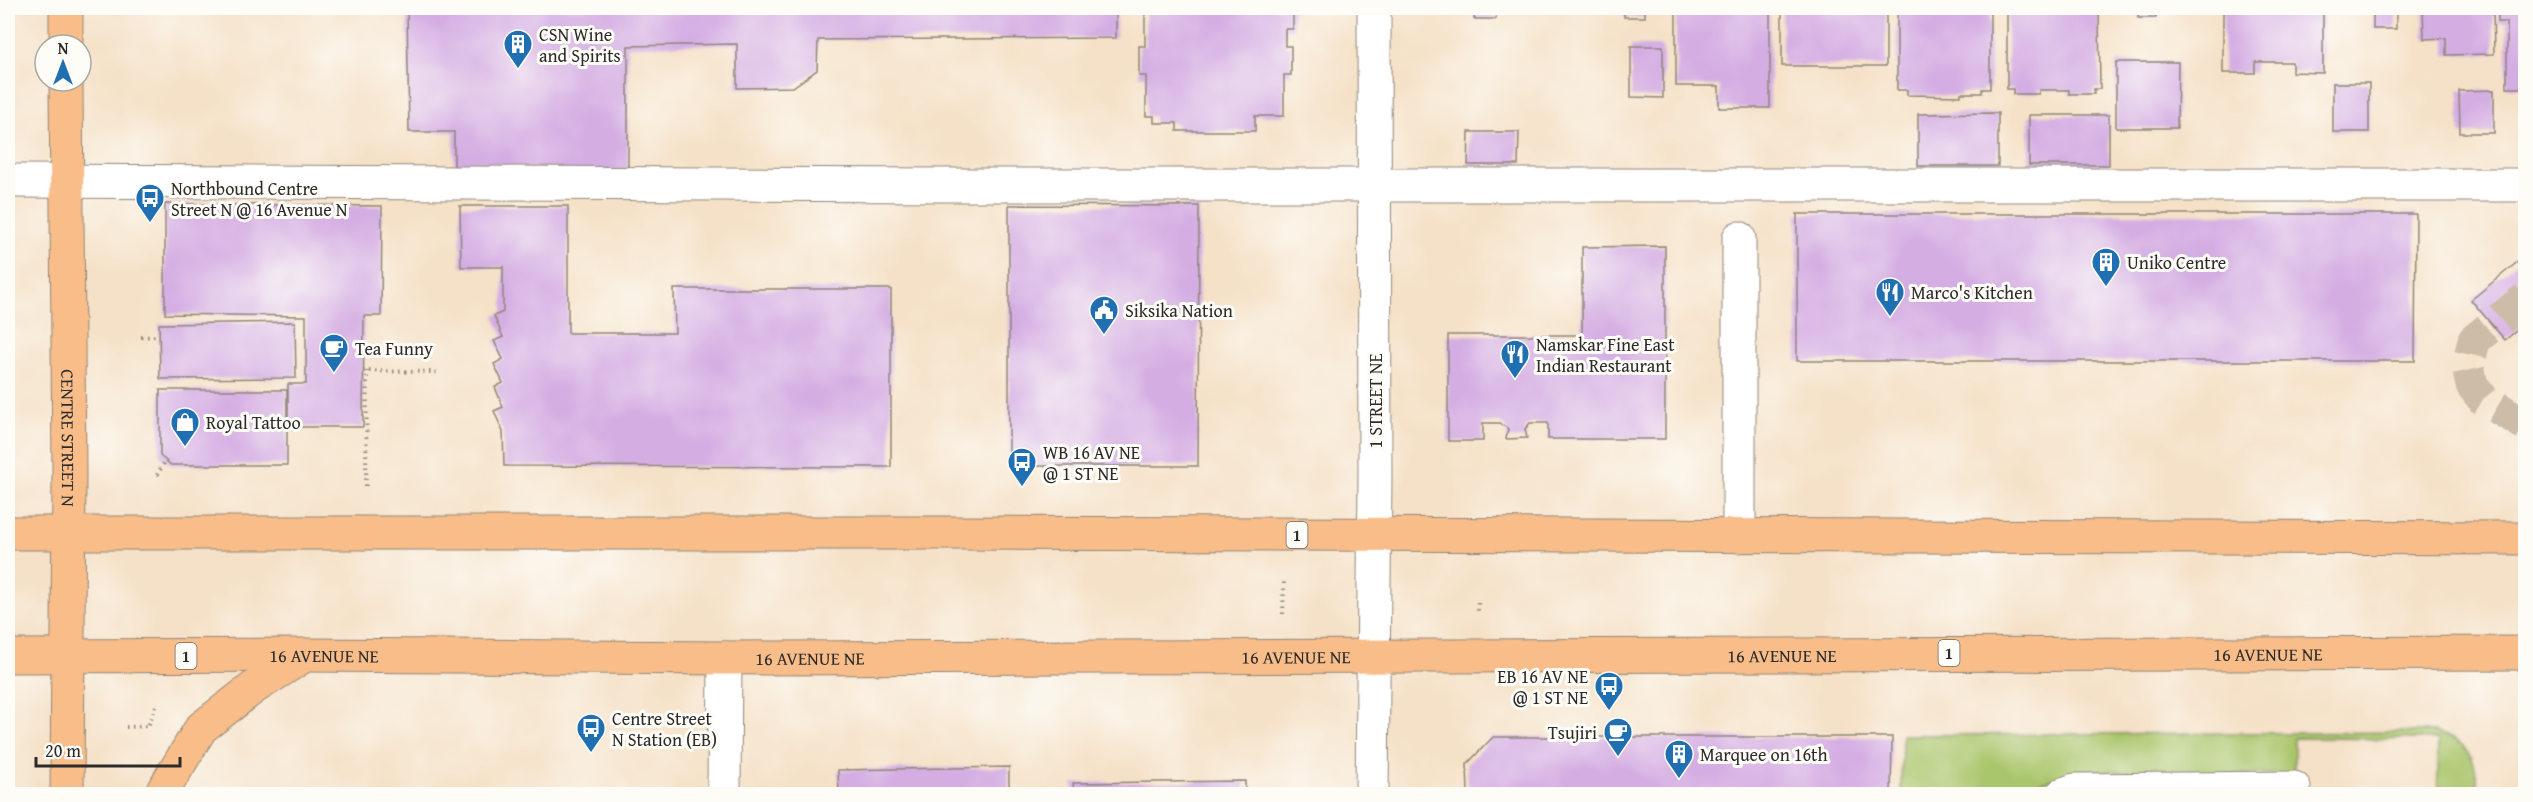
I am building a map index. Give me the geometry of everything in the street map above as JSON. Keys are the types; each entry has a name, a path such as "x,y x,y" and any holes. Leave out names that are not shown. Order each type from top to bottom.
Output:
{"main road":[{"path":"66,8 66,33"},
{"name":"CENTRE STREET N","path":"66,93 69,533 67,795"},
{"name":"1","path":"8,533 949,533 2526,538"},
{"name":"16 AVENUE NE","path":"68,657 304,655 725,658 2526,652"},
{"path":"161,795 201,728 253,688 304,655"},
{"name":"1","path":"8,656 68,657"}],"street":[{"name":"1 STREET NE","path":"1372,795 1374,8"},
{"path":"8,181 923,185 2526,185"},
{"path":"1739,238 1739,536"},
{"path":"724,795 725,658"},
{"path":"2063,795 2075,790 2294,788"}],"path":[{"path":"141,337 159,336"},
{"path":"366,486 365,371 438,372"},
{"path":"157,475 166,460"},
{"path":"1283,621 1284,580"},
{"path":"126,727 148,726 156,705"}],"green space":[{"path":"2434,732 2456,741 2470,754 2476,771 2478,794 2438,794 2438,739 2294,738 2294,768 2290,774 2155,775 2082,771 2038,783 2018,794 1901,794 1902,735"}],"building":[{"name":"CSN Wine and Spirits","path":"407,8 1116,8 1116,38 818,40 817,70 793,87 737,88 737,44 628,46 628,172 454,175 454,132 409,132"},
{"path":"1145,8 1293,8 1293,29 1285,29 1285,46 1291,46 1291,75 1284,75 1284,116 1255,116 1255,131 1177,131 1177,123 1154,123 1154,116 1146,116 1146,76 1139,76 1139,46 1145,46"},
{"path":"1474,8 1496,8 1496,19 1474,19"},
{"path":"1624,8 1645,8 1645,17 1624,17"},
{"path":"1676,8 1770,8 1770,108 1719,108 1719,86 1676,86"},
{"path":"1782,8 1886,8 1886,66 1782,66"},
{"path":"1897,8 1990,8 1990,89 1982,89 1982,93 1961,93 1961,96 1907,95 1907,90 1897,90"},
{"path":"2007,8 2099,8 2100,89 2094,89 2094,94 2069,94 2069,90 2039,90 2039,94 2013,94 2013,89 2007,89"},
{"path":"2138,8 2156,8 2156,18 2138,18"},
{"path":"2223,8 2323,8 2323,73 2292,72 2292,62 2255,62 2255,73 2223,73"},
{"path":"2338,8 2408,8 2408,12 2396,12 2396,29 2373,29 2373,11 2338,11"},
{"path":"2423,8 2493,8 2494,54 2446,55 2446,38 2424,39"},
{"path":"2498,8 2526,8 2526,88 2507,88 2507,22 2498,22"},
{"path":"1631,46 1663,46 1663,98 1631,97"},
{"path":"2116,62 2178,62 2177,128 2116,128"},
{"path":"2333,83 2369,83 2369,132 2333,132"},
{"path":"2494,90 2494,133 2460,133 2459,91"},
{"path":"1998,113 1998,166 1918,166 1918,114"},
{"path":"2029,115 2109,115 2109,165 2029,165"},
{"path":"1469,132 1519,132 1518,165 1468,165"},
{"path":"165,204 382,206 381,316 364,316 363,427 288,427 288,384 306,384 306,316 165,314"},
{"name":"Siksika Nation","path":"1009,205 1199,206 1198,466 1009,466"},
{"path":"460,206 568,206 568,333 675,333 674,289 891,289 891,467 504,466 503,432 494,411 503,407 495,387 503,383 494,364 503,359 494,341 503,337 494,316 503,312 503,267 461,267"},
{"name":"Uniko Centre","path":"1797,214 2416,214 2415,361 1797,361"},
{"path":"1665,246 1665,439 1548,439 1548,423 1530,423 1525,429 1527,438 1506,439 1508,429 1500,423 1483,423 1483,441 1448,441 1448,335 1582,335 1582,247"},
{"path":"2526,255 2526,323 2505,340 2471,300"},
{"path":"295,322 296,378 160,379 159,324"},
{"path":"160,390 287,390 287,465 171,465 160,456"},
{"name":"Marquee on 16th","path":"1493,737 1892,737 1891,794 1468,794 1467,764"},
{"path":"1009,767 1009,794 839,794 838,770"},
{"path":"1245,781 1245,794 1074,794 1073,783"}],"tunnel":[{"path":"2526,298 2474,340 2468,367 2472,385 2483,399 2526,425"}],"place":[{"name":"CSN Wine and Spirits","path":"518,70"},
{"name":"Northbound Centre Street N @ 16 Avenue N","path":"150,224"},
{"name":"Uniko Centre","path":"2106,288"},
{"name":"Marco's Kitchen","path":"1890,318"},
{"name":"Siksika Nation","path":"1104,336"},
{"name":"Tea Funny","path":"334,374"},
{"name":"Namskar Fine East Indian Restaurant","path":"1515,380"},
{"name":"Royal Tattoo","path":"185,448"},
{"name":"WB 16 AV NE @ 1 ST NE","path":"1022,488"},
{"name":"EB 16 AV NE @ 1 ST NE","path":"1609,712"},
{"name":"Centre Street N Station (EB)","path":"591,754"},
{"name":"Tsujiri","path":"1618,758"},
{"name":"Marquee on 16th","path":"1679,780"}]}
